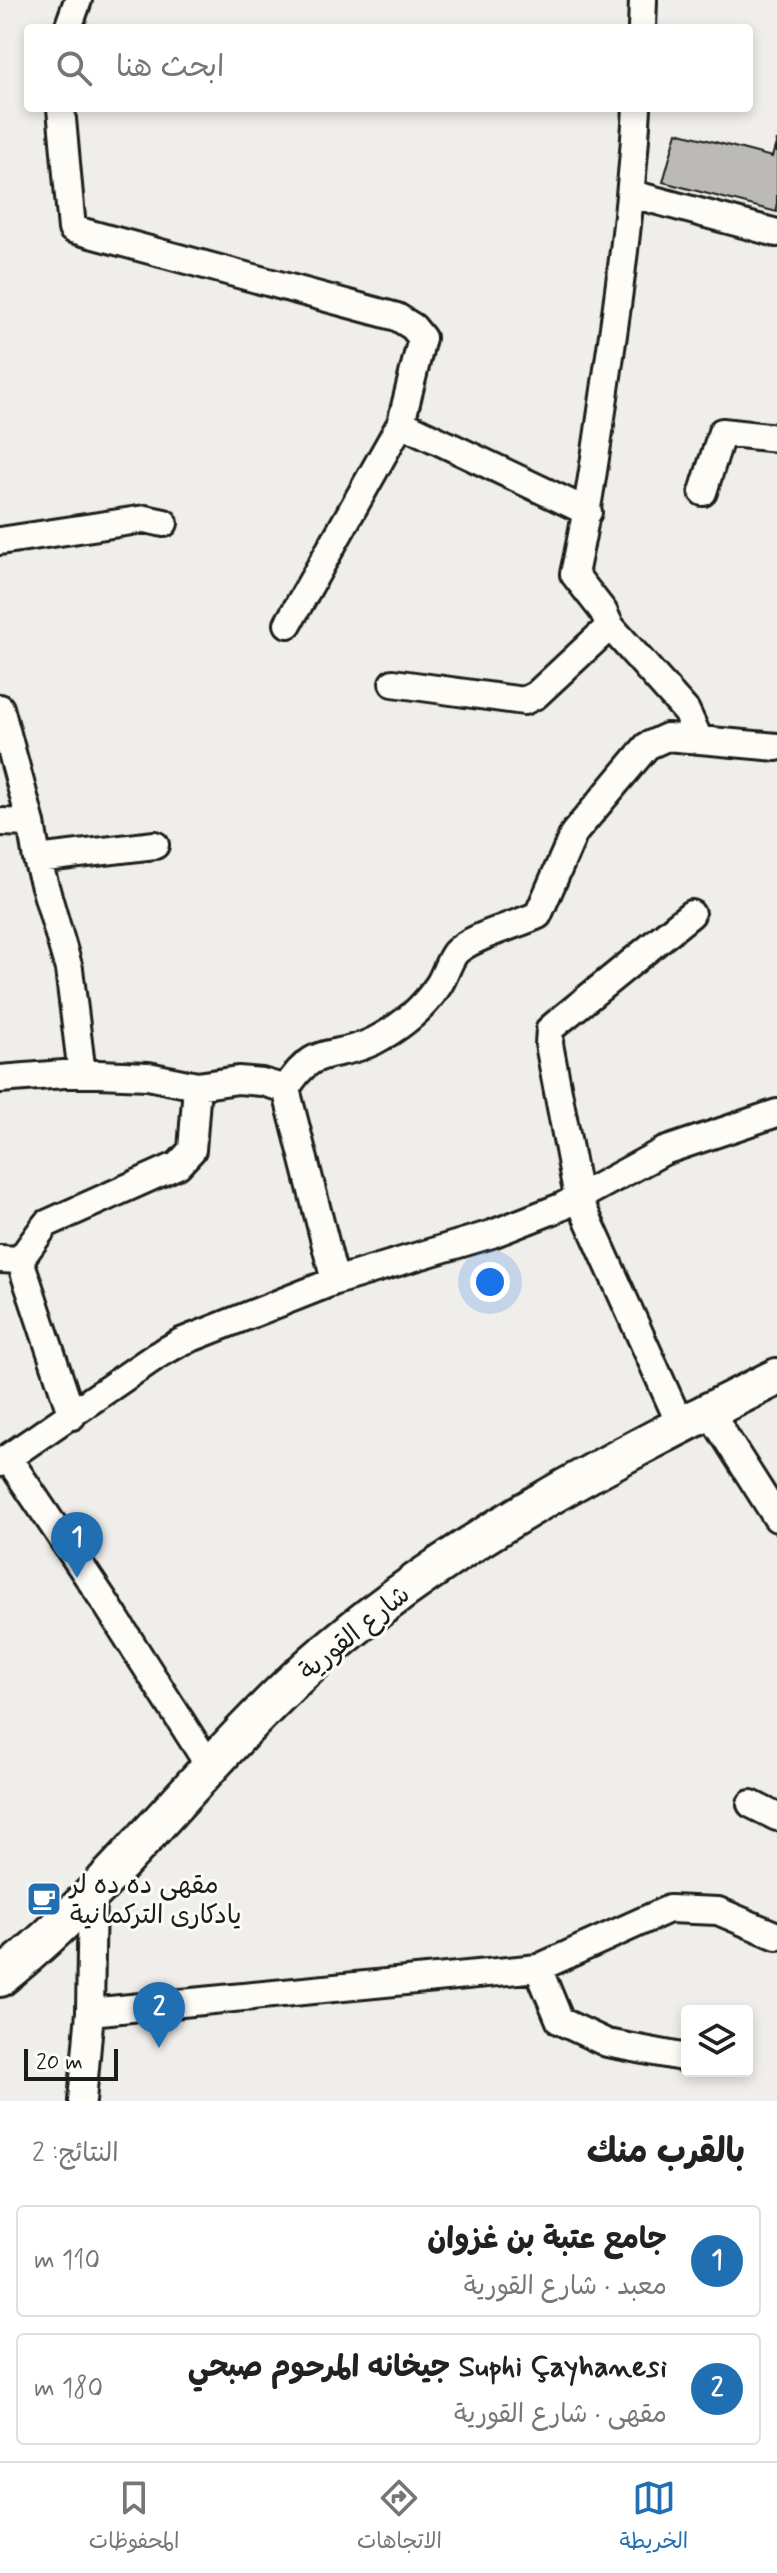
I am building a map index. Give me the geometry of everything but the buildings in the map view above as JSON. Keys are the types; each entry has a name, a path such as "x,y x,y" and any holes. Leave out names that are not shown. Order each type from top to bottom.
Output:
{"street":[{"path":"69,24 78,0"},
{"path":"642,24 643,0"},
{"path":"61,112 72,229 397,317 413,327 422,338 401,423 288,624"},
{"path":"637,112 632,194 588,512 574,574 603,611 610,626 686,711 699,739"},
{"path":"632,194 777,233"},
{"path":"401,423 588,512"},
{"path":"703,492 722,432 777,438"},
{"path":"0,541 145,519 164,523"},
{"path":"393,683 524,701 536,695 610,626"},
{"path":"0,708 31,823 37,859 69,969 82,1074"},
{"path":"335,1281 286,1089 297,1070 317,1056 371,1043 413,1017 436,989 454,955 469,942 538,915 574,833 647,746 667,737 777,747"},
{"path":"0,822 31,823"},
{"path":"37,859 155,845"},
{"path":"691,914 550,1029 549,1044 578,1197 695,1418 777,1518"},
{"path":"0,1079 82,1074 148,1076 197,1086 238,1080 262,1082 286,1089"},
{"path":"72,1416 10,1260 46,1224 178,1165 192,1150 197,1086"},
{"path":"210,1767 105,1602 4,1461 134,1370 181,1342 335,1281 492,1234 561,1207 664,1151 777,1113"},
{"name":"شارع القورية","path":"0,1978 59,1927 267,1706 315,1661 419,1579 474,1542 695,1418 777,1377"},
{"path":"751,1804 777,1817"},
{"path":"82,2101 90,2012 92,1892"},
{"path":"90,2012 538,1968 669,1909 718,1911 777,1936"},
{"path":"538,1968 560,2021 607,2043 681,2057"}],"place":[{"name":"جامع عتبة بن غزوان","path":"77,1578"},
{"name":"مقهى ده ده لر يادكارى التركمانية","path":"44,1899"},
{"name":"Suphi Çayhanesi جيخانه المرحوم صبحي","path":"159,2048"}]}
